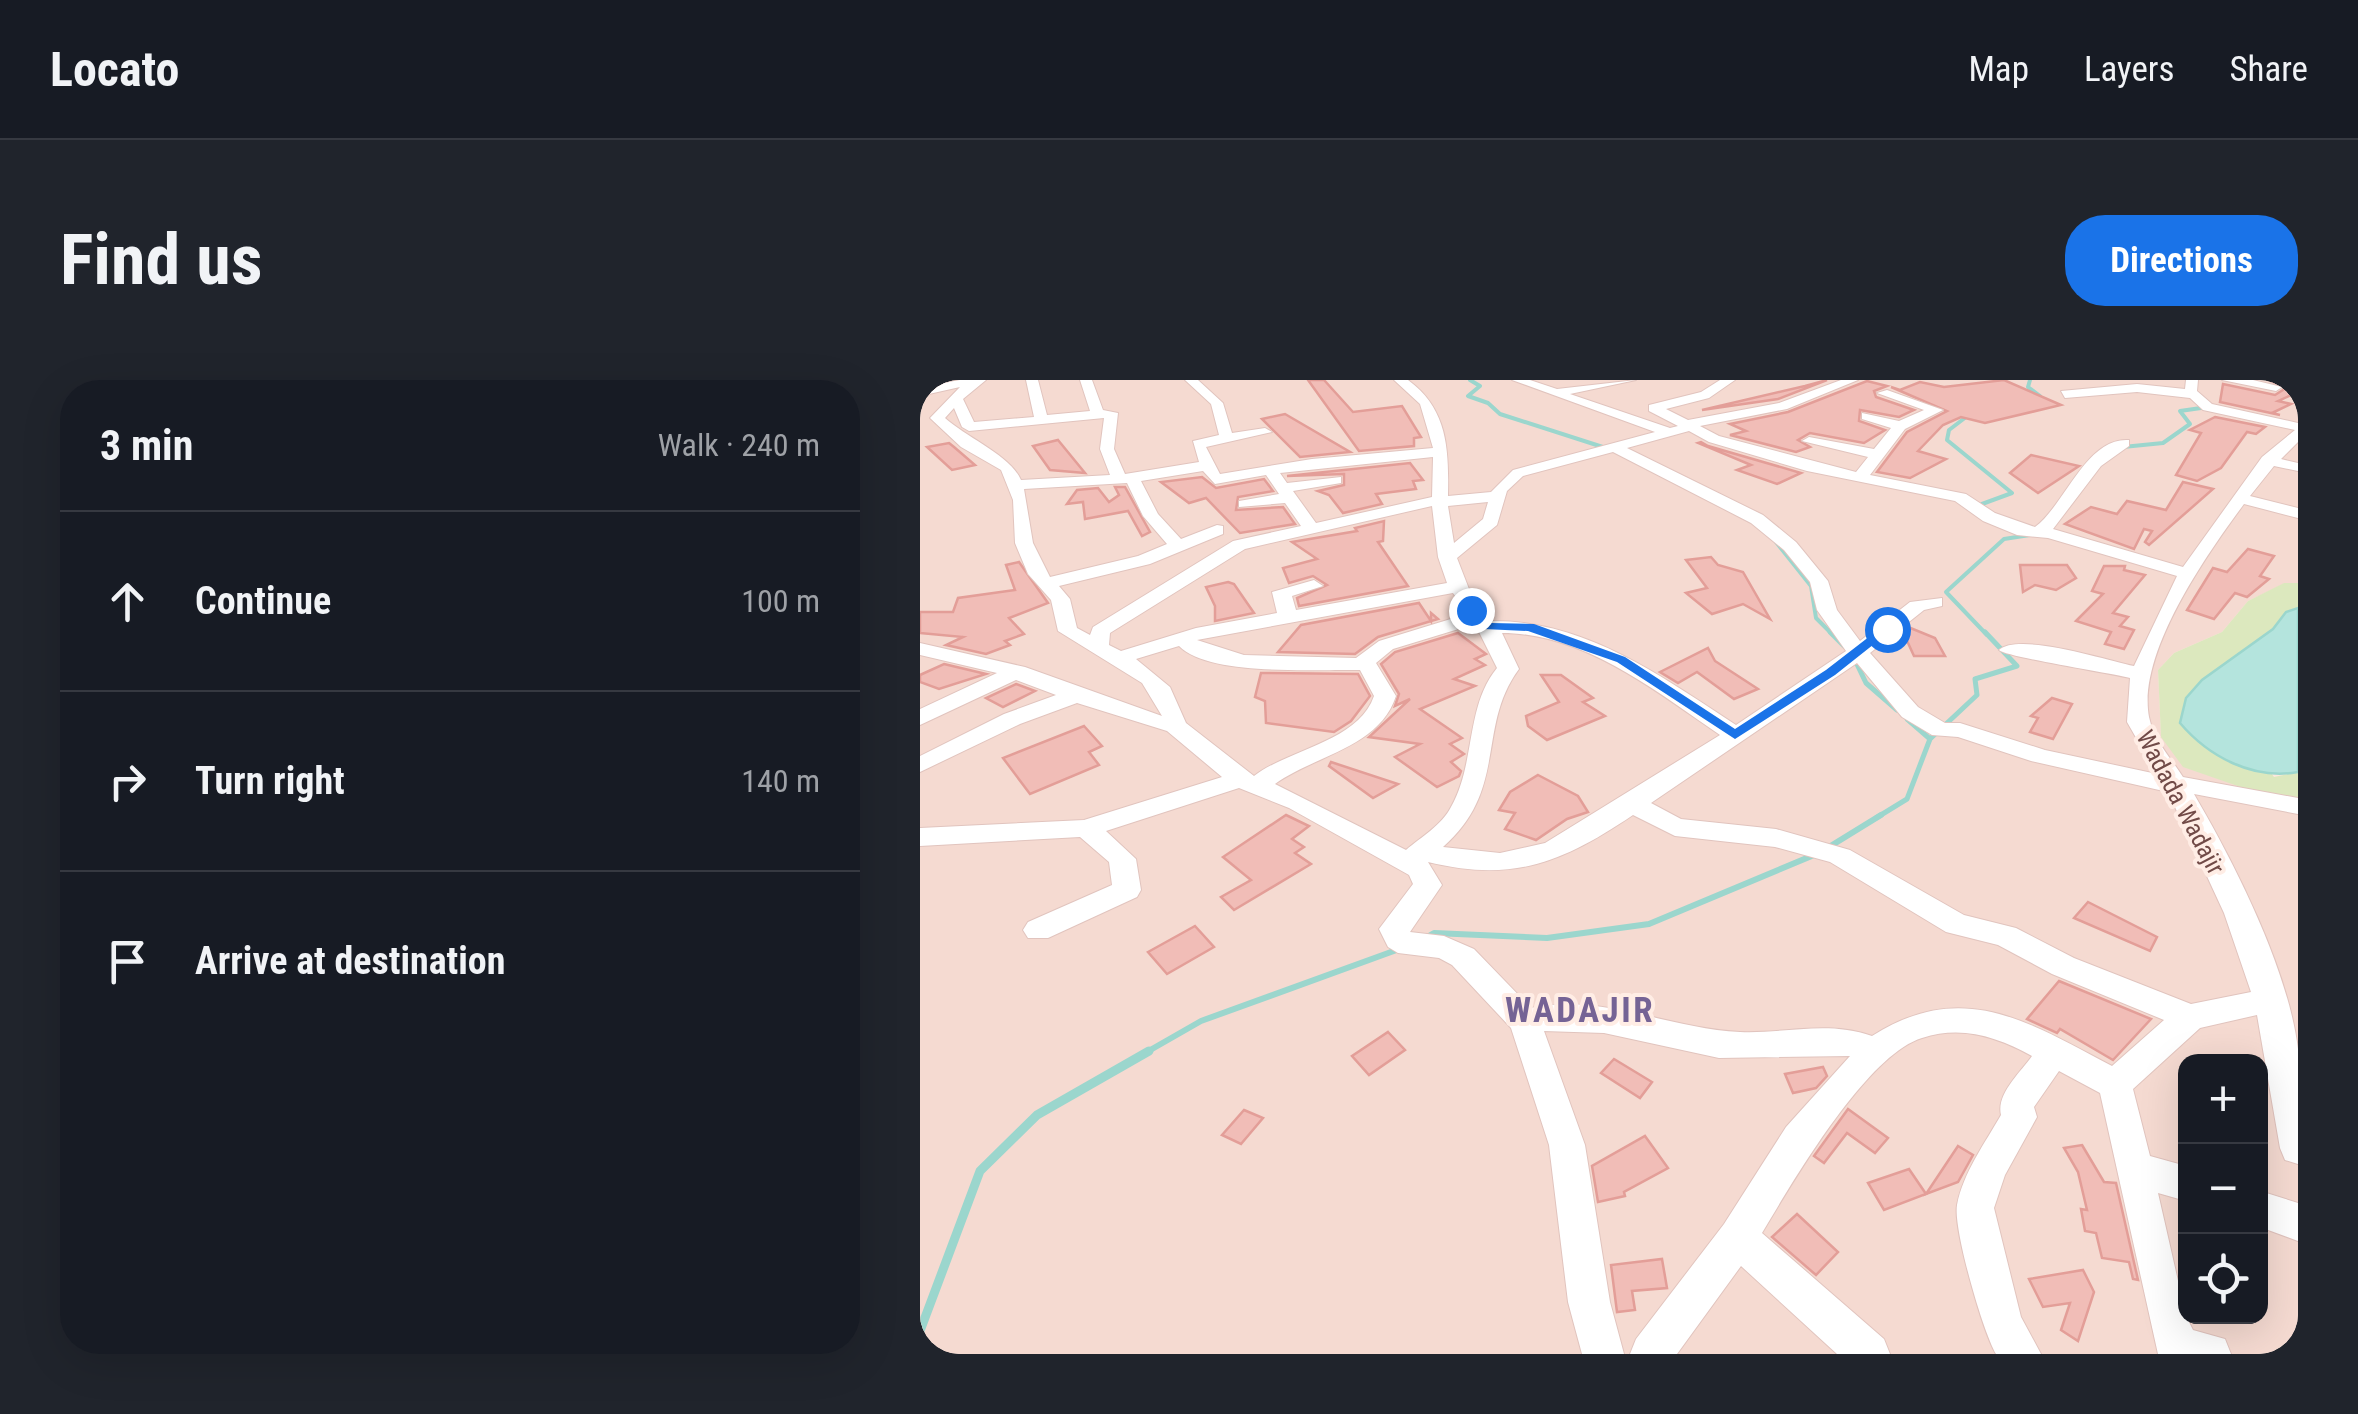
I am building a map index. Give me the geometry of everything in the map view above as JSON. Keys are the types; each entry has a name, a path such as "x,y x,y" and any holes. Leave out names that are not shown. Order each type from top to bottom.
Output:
{"street":[{"path":"920,392 979,380"},
{"path":"979,380 966,388 958,401 928,414 966,444 1008,468 1021,500 1024,544 1037,574 1060,599 1068,631 1122,657 1168,701 1174,726"},
{"path":"1032,380 1041,420"},
{"path":"1086,380 1097,412"},
{"path":"1191,380 1217,404 1227,438"},
{"path":"1400,380 1430,404 1440,430 1439,501 1447,557 1456,587 1508,668 1491,690 1480,764 1453,824 1416,856"},
{"path":"1518,380 1547,394 1601,405 1615,416 1667,432"},
{"path":"1547,394 1630,380"},
{"path":"1782,406 1730,380 1705,395 1655,406 1714,439 1860,477 1960,497 2006,525 2189,574"},
{"path":"1447,557 1492,521 1496,496 1518,473 1610,445 1782,406 1852,380"},
{"path":"2118,380 2130,389"},
{"path":"2206,384 2208,408 2298,430"},
{"path":"2065,394 2206,384 2276,388"},
{"path":"1860,477 1900,426 1936,410 1884,393"},
{"path":"958,401 969,427 1097,412 1113,416 1107,449 1151,516 1178,545"},
{"path":"1868,416 1900,426"},
{"name":"Wadada Wadajir","path":"2298,430 2267,460 2238,498 2189,574 2162,620 2136,694 2141,732 2176,784 2239,915 2270,1000 2298,1148"},
{"path":"1265,432 1198,444 1216,480 1270,470 1438,452"},
{"path":"1839,444 1854,434"},
{"path":"1810,441 1876,454"},
{"path":"2040,532 2056,521 2076,482 2102,455 2124,443"},
{"path":"1610,445 1757,518 1776,533 1819,581 1827,610 1855,650 1910,712 1940,730 1960,730 2039,756 2298,806"},
{"path":"2267,460 2298,467"},
{"path":"1015,485 1126,478 1210,466"},
{"path":"1270,470 1311,528"},
{"path":"1245,504 1336,480"},
{"path":"1099,649 1100,630 1239,545 1439,501 1496,496"},
{"path":"2238,498 2295,511"},
{"path":"1048,584 1144,560 1217,530"},
{"path":"1288,618 1281,592 1314,586"},
{"path":"1122,657 1182,638 1456,587"},
{"path":"920,649 1017,672 1174,726 1248,782 1416,856 1490,864 1534,861 1603,827 1831,673 1855,650 1917,606 1935,602"},
{"path":"920,837 1086,828 1248,782 1344,742 1379,714 1385,696 1366,663 1369,654 1386,645 1482,622 1530,627 1621,660 1735,735"},
{"path":"1182,638 1195,650 1244,661 1366,663"},
{"path":"2010,650 2043,652 2142,674"},
{"path":"920,718 1017,672"},
{"path":"920,765 1012,720 1078,695"},
{"path":"1634,804 1675,827 1776,838 1840,856 1956,924 2006,936 2063,966 2190,1017"},
{"path":"1038,930 1127,890 1122,859 1086,828"},
{"path":"1416,856 1428,885 1396,923 1399,939 1454,952 1525,1022 1567,1145 1589,1302 1603,1354"},
{"path":"2115,1084 2190,1017 2270,1000"},
{"path":"1525,1022 1564,1016 1719,1044 1844,1042 1874,1051"},
{"path":"1651,1354 1738,1237 1799,1138 1874,1051 1913,1026 1972,1019 2008,1027 2115,1084 2148,1240 2189,1352"},
{"path":"2020,1354 2002,1325 1975,1208 1988,1169 2019,1117 2016,1105 2054,1052"},
{"path":"2136,1169 2178,1182"},
{"path":"2268,1213 2298,1222"},
{"path":"1738,1237 1869,1354"}],"shaded area":[{"path":"920,380 2298,380 2298,583 2284,584 2248,601 2222,632 2174,653 2158,670 2161,736 2298,807 2298,1354 920,1354"}],"green space":[{"path":"2284,583 2298,583 2298,608 2286,612 2273,629 2202,680 2274,777 2298,772 2298,807 2183,767 2161,737 2158,670 2174,653 2222,632 2248,601"}],"water":[{"path":"2298,608 2298,772 2281,774 2249,769 2218,756 2180,723 2186,698 2202,680 2273,629 2286,612"}],"building":[{"path":"1308,380 1324,380 1353,412 1402,406 1421,437 1414,438 1414,446 1359,451"},
{"path":"1827,380 1778,399 1702,410 1805,386"},
{"path":"2004,380 2061,405 1985,423 1961,417 1943,425 1918,451 1946,459 1910,478 1877,472 1907,432 1947,411 1891,387 1900,390 1920,382 1944,387"},
{"path":"2269,380 2298,380 2298,392 2278,401 2291,404 2272,413 2280,415 2220,402 2223,384 2275,395 2286,388"},
{"path":"1867,381 1887,386 1874,391 1876,397 1914,410 1899,417 1860,410 1859,421 1885,430 1864,443 1810,433 1798,440 1810,447 1796,452 1730,435 1746,431 1730,424 1788,412"},
{"path":"1285,414 1350,452 1300,457 1262,419"},
{"path":"2215,417 2265,427 2256,434 2247,432 2221,468 2197,481 2176,475 2201,433 2190,430"},
{"path":"1058,440 1085,473 1050,470 1033,446"},
{"path":"949,443 975,465 952,470 927,447"},
{"path":"1698,443 1801,473 1777,484 1737,470 1751,465"},
{"path":"2031,455 2079,466 2038,493 2010,473"},
{"path":"1410,463 1423,480 1413,481 1416,489 1376,494 1382,504 1343,513 1329,495 1318,491 1344,485 1344,474 1287,476"},
{"path":"1202,477 1216,488 1264,479 1273,491 1238,497 1236,510 1283,507 1295,524 1240,533 1206,498 1189,503 1161,482"},
{"path":"2183,482 2213,489 2149,545 2145,542 2152,531 2144,529 2134,549 2065,524 2091,507 2117,514 2127,501 2166,510"},
{"path":"1115,487 1125,487 1150,532 1142,536 1128,511 1085,519 1083,502 1067,504 1077,490 1098,488 1109,502 1119,495"},
{"path":"1384,521 1383,541 1378,542 1408,586 1299,606 1297,598 1327,585 1313,576 1289,583 1283,568 1317,559 1292,542 1357,531 1355,528"},
{"path":"2248,549 2274,556 2260,576 2269,579 2247,597 2235,593 2214,619 2187,610 2213,568 2227,572"},
{"path":"1711,557 1718,565 1743,572 1770,619 1743,604 1712,614 1686,593 1707,588 1686,560"},
{"path":"1019,562 1048,603 1009,618 1024,634 1005,641 1010,645 986,654 946,645 963,637 920,633 920,612 953,612 958,598 1015,590 1006,565"},
{"path":"2020,565 2067,565 2076,578 2056,590 2035,585 2023,592"},
{"path":"2104,566 2125,566 2124,570 2145,575 2113,613 2128,617 2120,626 2134,630 2124,649 2105,644 2111,632 2076,621 2103,594 2092,591"},
{"path":"1234,584 1254,613 1215,621 1215,606 1206,587"},
{"path":"1419,603 1431,621 1431,613 1438,619 1378,637 1355,654 1278,652 1301,625"},
{"path":"1908,627 1935,638 1945,656 1914,656 1903,632"},
{"path":"1458,633 1486,654 1475,659 1485,665 1454,679 1475,686 1420,709 1462,738 1450,744 1464,754 1451,762 1461,771 1459,776 1437,787 1395,757 1420,744 1369,737 1410,699 1395,706 1399,694 1381,664 1395,652"},
{"path":"1708,648 1715,661 1758,689 1734,699 1697,672 1678,683 1660,672"},
{"path":"944,664 986,674 939,689 920,682 920,675"},
{"path":"1261,673 1358,674 1370,696 1351,721 1334,732 1266,723 1265,701 1255,697"},
{"path":"1541,675 1561,675 1593,698 1583,702 1605,716 1547,740 1528,726 1526,716 1559,702"},
{"path":"1016,684 1035,691 1003,707 986,698"},
{"path":"2052,698 2072,704 2053,739 2030,732 2038,718 2031,716"},
{"path":"1084,726 1102,746 1089,752 1099,765 1030,794 1003,758"},
{"path":"1331,762 1398,784 1373,798 1329,766"},
{"path":"1538,775 1578,796 1588,812 1567,819 1536,840 1505,829 1515,813 1499,810 1510,792"},
{"path":"1286,815 1309,826 1292,839 1304,847 1295,853 1311,864 1234,910 1221,897 1251,880 1223,857"},
{"path":"2088,902 2157,937 2150,951 2074,918"},
{"path":"1195,926 1214,947 1167,974 1148,952"},
{"path":"2059,981 2151,1019 2113,1060 2060,1029 2057,1033 2027,1019"},
{"path":"1388,1032 1405,1050 1369,1075 1352,1056"},
{"path":"1614,1059 1652,1082 1640,1098 1601,1073"},
{"path":"1823,1067 1827,1076 1816,1088 1793,1093 1785,1074"},
{"path":"1848,1109 1888,1138 1875,1153 1847,1133 1824,1163 1814,1156"},
{"path":"1244,1110 1263,1118 1241,1144 1222,1135"},
{"path":"1645,1136 1668,1168 1624,1192 1625,1196 1598,1202 1592,1166"},
{"path":"2082,1145 2104,1182 2116,1183 2138,1280 2133,1279 2129,1262 2102,1258 2096,1233 2085,1231 2081,1209 2087,1210 2078,1172 2064,1148"},
{"path":"1958,1146 1973,1155 1958,1182 1926,1194"},
{"path":"1909,1169 1926,1194 1884,1210 1868,1183"},
{"path":"1797,1214 1838,1252 1816,1275 1772,1237"},
{"path":"1662,1259 1667,1288 1632,1291 1635,1310 1617,1312 1611,1265"},
{"path":"2083,1270 2094,1292 2078,1341 2061,1330 2070,1303 2043,1307 2029,1279"}],"waterway":[{"path":"1470,380 1480,386 1468,396 1488,403 1500,414 1609,449"},
{"path":"2030,380 2028,387 2040,396 2035,399"},
{"path":"2123,447 2163,443 2190,424 2180,411 2208,407"},
{"path":"1970,414 1949,430 1947,440 2012,493 1982,504 1984,509"},
{"path":"1987,635 1946,592 2004,539 2030,535"},
{"path":"1776,542 1811,586 1816,618 1844,646"},
{"path":"1930,739 1977,695 1975,679 2017,666 1985,632"},
{"path":"1855,660 1866,683 1897,710"},
{"path":"1907,719 1930,739"},
{"path":"1876,818 1907,799 1930,739"},
{"path":"1829,847 1881,815"},
{"path":"1427,937 1434,933 1547,938 1649,924 1814,855"},
{"path":"1145,1053 1201,1021 1402,948"},
{"path":"920,1331 980,1171 1037,1115 1149,1051"}],"district":[{"name":"WADAJIR","path":"1580,1010"}],"route":[{"path":"1471,610 1488,627 1530,627 1636,667 1735,735 1831,673 1855,650 1887,629"}]}
